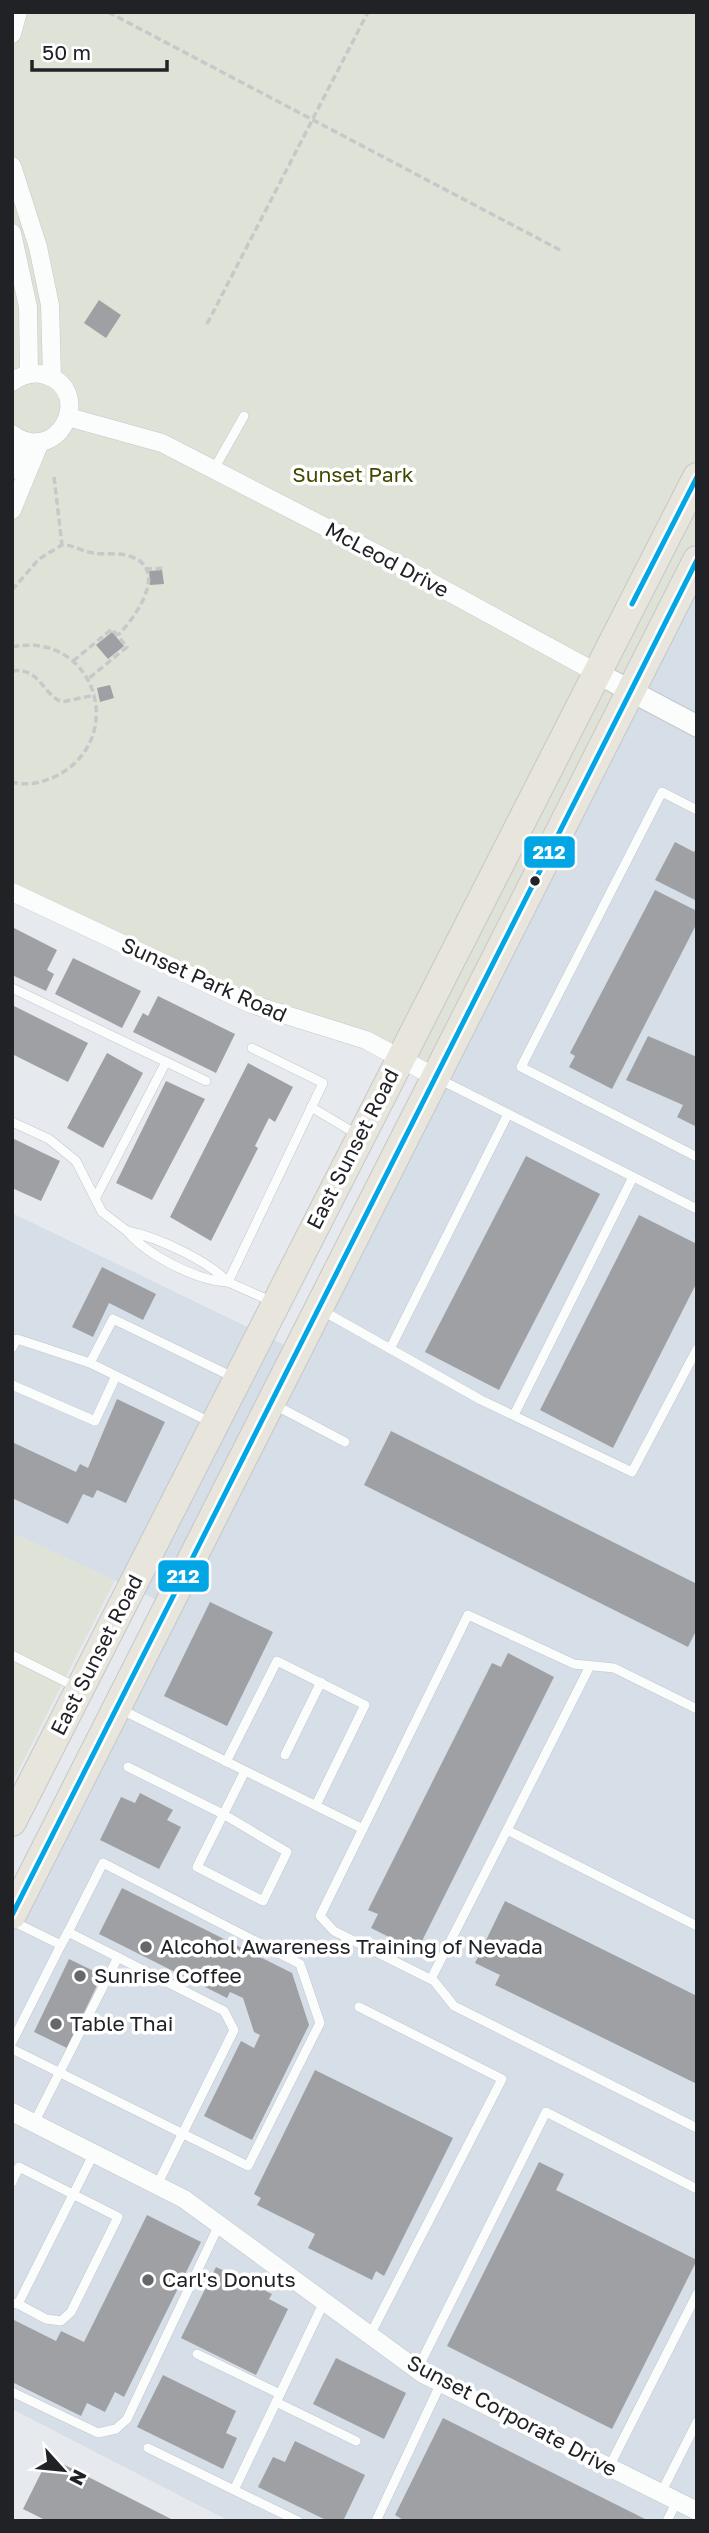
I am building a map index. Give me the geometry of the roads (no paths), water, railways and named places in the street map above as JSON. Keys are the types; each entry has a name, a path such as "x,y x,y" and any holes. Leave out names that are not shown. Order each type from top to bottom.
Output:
{"main road":[{"name":"East Sunset Road","path":"12,1822 359,1136 697,477"},
{"name":"East Sunset Road","path":"12,1915 697,560"},
{"path":"79,1689 117,1707"}],"street":[{"path":"12,34 18,12"},
{"path":"12,166 38,247 50,305 52,377"},
{"path":"12,233 28,307 29,373"},
{"path":"12,382 29,373 52,377 67,394 68,417 56,435 25,439"},
{"name":"McLeod Drive","path":"68,417 162,443 697,726"},
{"path":"12,470 25,439"},
{"path":"12,510 25,439"},
{"name":"Sunset Park Road","path":"12,892 251,1004 366,1040 435,1077"},
{"name":"Sunset Corporate Drive","path":"12,2112 184,2199 417,2370 697,2511"}],"lane":[{"path":"214,469 244,416"},
{"path":"697,810 662,792 521,1067 697,1157"},
{"path":"12,988 206,1081"},
{"path":"228,1282 323,1083 252,1048"},
{"path":"96,1197 166,1062"},
{"path":"435,1077 697,1209"},
{"path":"311,1107 359,1136"},
{"path":"390,1349 508,1114"},
{"path":"12,1122 48,1139 76,1161 102,1212 127,1231 139,1246 210,1281 228,1282 275,1303"},
{"path":"514,1415 633,1177"},
{"path":"127,1231 144,1235 216,1270 228,1282"},
{"path":"166,1259 172,1248"},
{"path":"191,1272 196,1261"},
{"path":"318,1308 514,1415 632,1472 697,1349"},
{"path":"90,1363 113,1319 236,1379"},
{"path":"12,1348 14,1338 90,1363 214,1424"},
{"path":"12,1385 94,1422 116,1376"},
{"path":"271,1403 345,1442"},
{"path":"697,1709 614,1668 574,1664 468,1615 320,1916 334,1931 430,1979 454,2006 697,2128"},
{"path":"12,1655 79,1689"},
{"path":"226,1762 277,1661 321,1682 365,1705 316,1805"},
{"path":"430,1979 590,1666"},
{"path":"285,1755 321,1682"},
{"path":"117,1707 363,1829"},
{"path":"128,1767 223,1814 288,1852 263,1901 197,1867 223,1814 245,1771"},
{"path":"507,1830 697,1926"},
{"path":"12,2042 103,1863 300,1964 320,2024 248,2166 12,2049"},
{"path":"12,1921 61,1945"},
{"path":"68,1932 224,2011 234,2030 157,2185"},
{"path":"34,2123 118,1957"},
{"path":"359,2007 502,2079 370,2335"},
{"path":"417,2370 546,2112 697,2189"},
{"path":"12,2182 16,2166 73,2195 118,2217 71,2312 61,2320 46,2319 15,2303 73,2195 94,2153"},
{"path":"12,2392 98,2433 116,2429 127,2419 219,2225"},
{"path":"609,2467 697,2294"},
{"path":"234,2490 324,2302"},
{"path":"197,2354 356,2441"},
{"path":"376,2521 441,2383"},
{"path":"667,2521 669,2497 697,2422"},
{"path":"148,2448 298,2521"}],"place":[{"name":"Alcohol Awareness Training of Nevada","path":"146,1947"},
{"name":"Sunrise Coffee","path":"80,1976"},
{"name":"Table Thai","path":"56,2024"},
{"name":"Carl's Donuts","path":"148,2280"}],"park label":[{"name":"Sunset Park","path":"353,475"}]}
